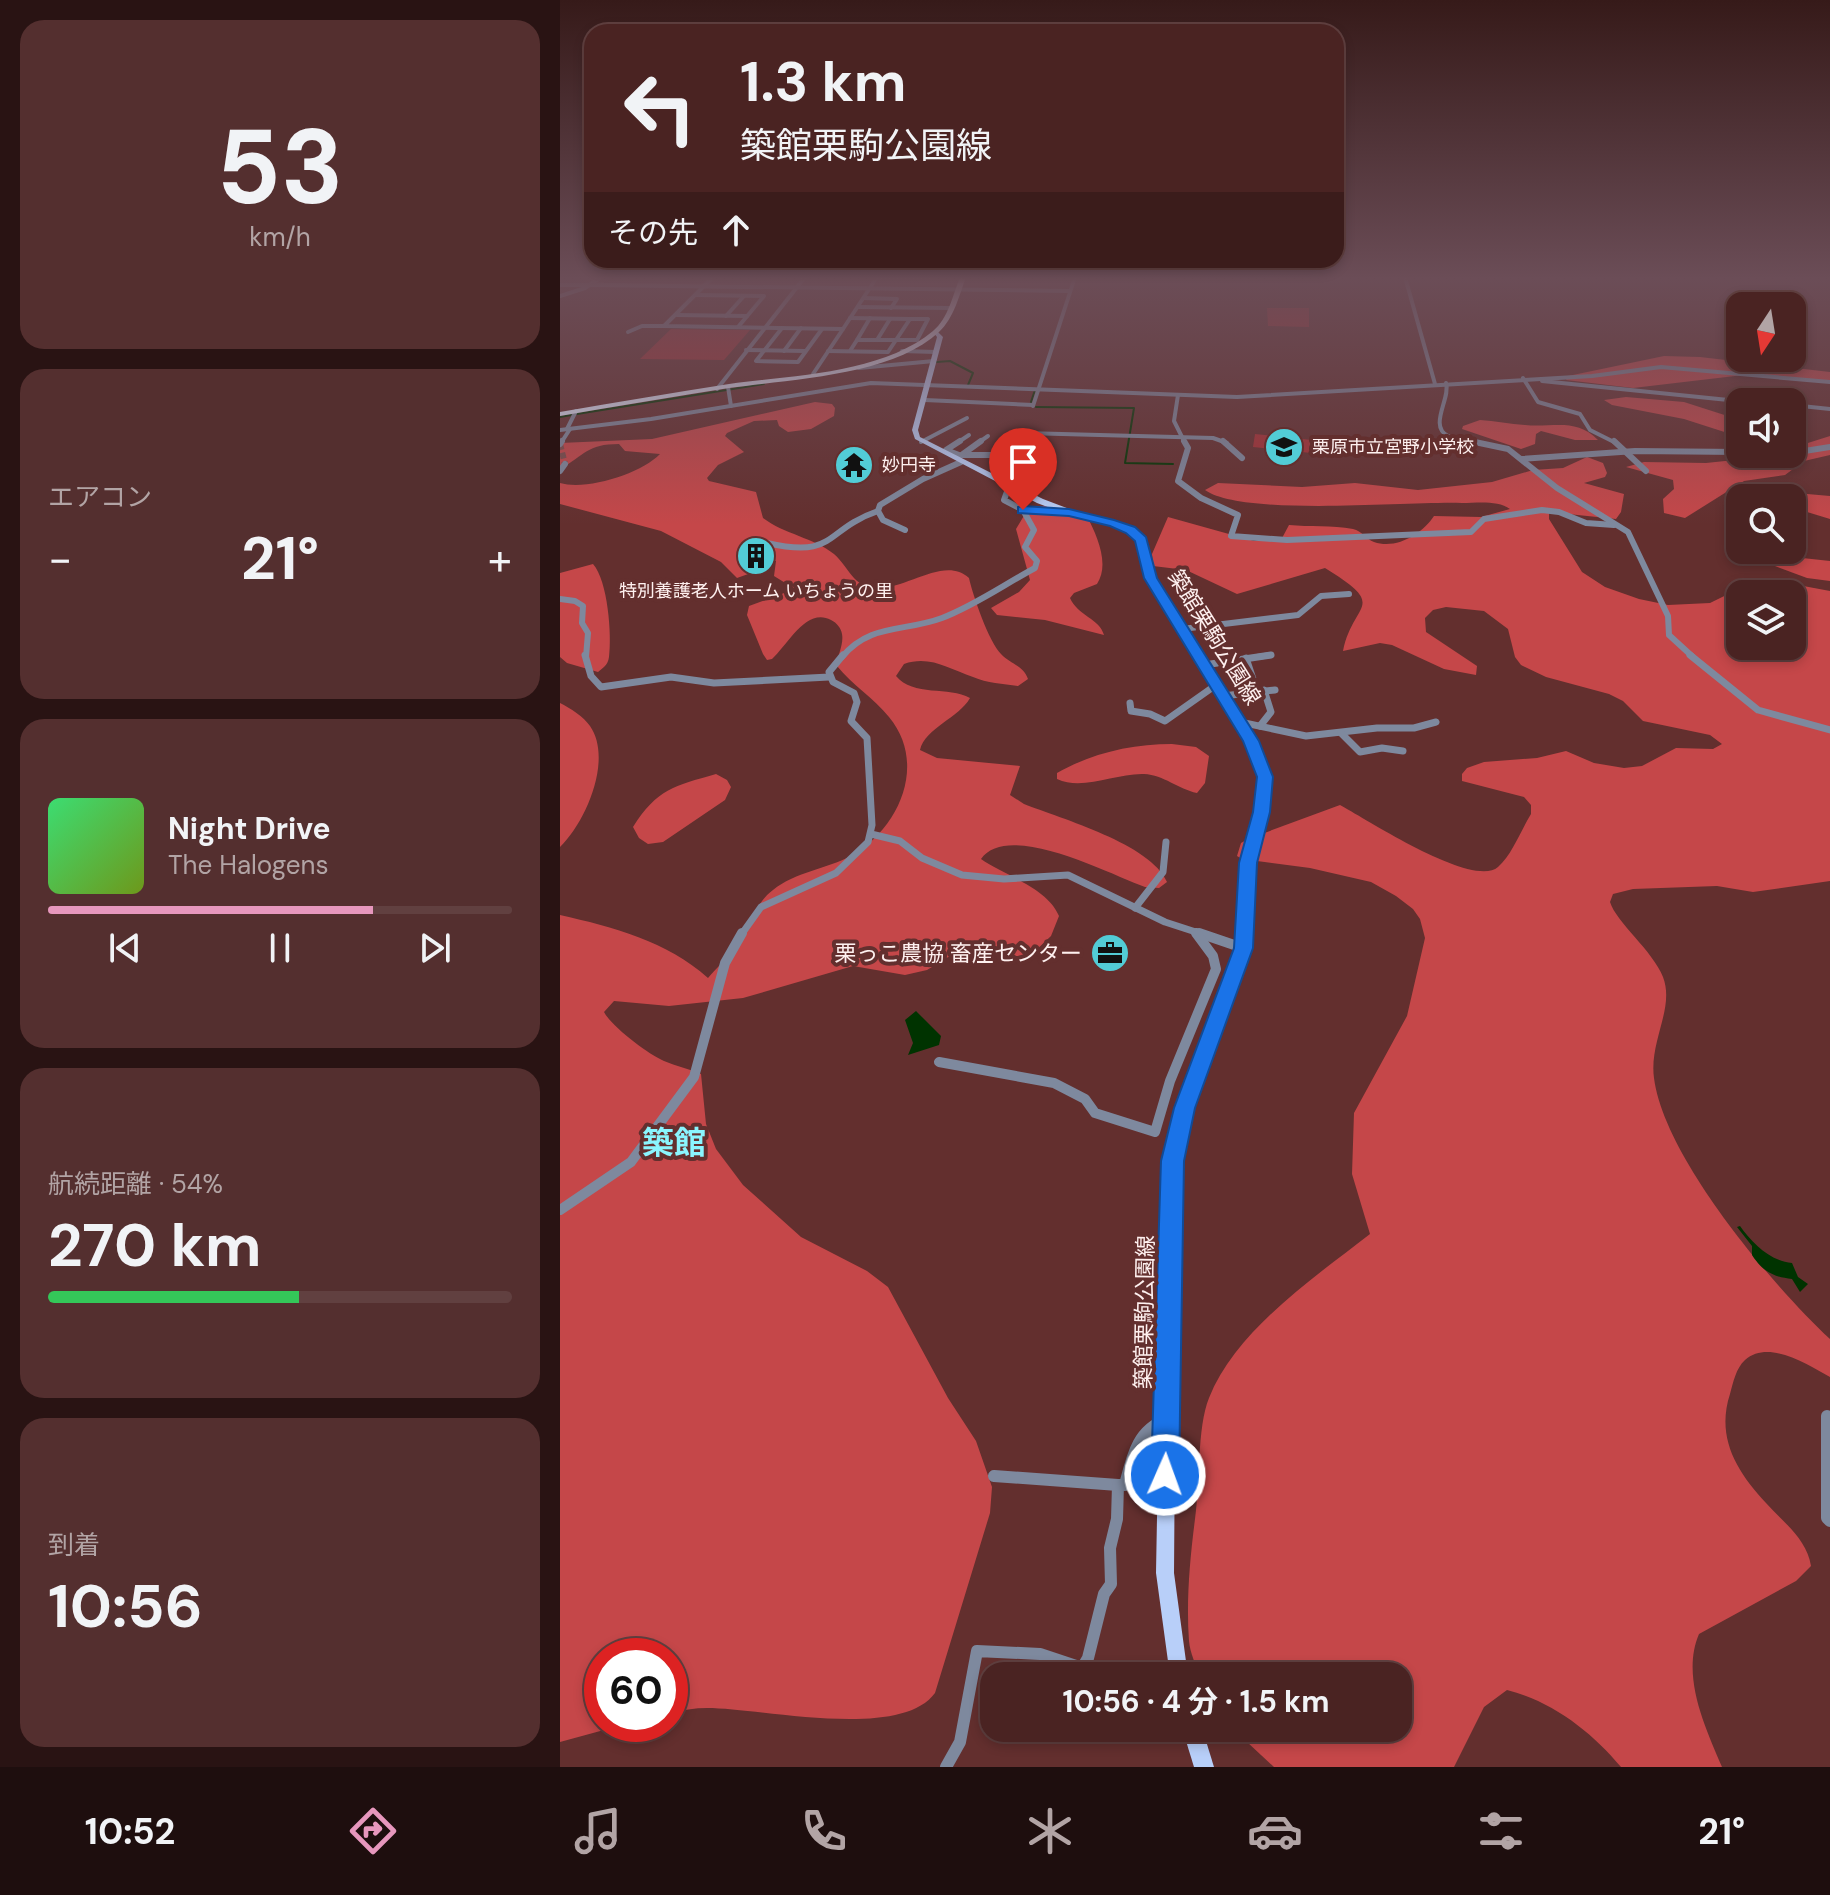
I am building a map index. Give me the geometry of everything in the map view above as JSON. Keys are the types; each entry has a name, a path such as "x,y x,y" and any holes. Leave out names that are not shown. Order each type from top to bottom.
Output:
{"highway":[{"path":"568,413 728,389 847,368 875,359"}],"main road":[{"path":"921,442 915,430 934,359"},
{"name":"築館栗駒公園線","path":"921,442 1069,512 1122,526 1137,535 1144,545 1150,578 1259,756 1265,786 1248,863 1243,948 1185,1108 1172,1161 1165,1573 1177,1662"},
{"path":"1196,1742 1204,1767"}],"street":[{"path":"717,389 739,359"},
{"path":"757,359 798,362 800,359"},
{"path":"813,374 822,359"},
{"path":"847,368 930,359"},
{"path":"925,400 1032,405 1049,359"},
{"path":"1428,359 1435,384"},
{"path":"566,429 731,406 849,385 928,383 1237,397 1606,374 1649,367 1830,382"},
{"path":"1525,378 1591,389 1726,399"},
{"path":"1525,378 1538,402 1580,414 1590,430 1614,441 1646,471"},
{"path":"1446,383 1449,392 1439,413 1442,431 1453,439 1508,449 1557,488 1632,538 1668,616 1669,635 1674,642 1758,710 1830,730"},
{"path":"728,389 731,406"},
{"path":"1178,395 1174,421 1188,448 1178,481 1201,498 1238,515 1231,536 1287,540 1471,532 1484,519 1542,510 1559,512 1586,523 1614,525"},
{"path":"1806,406 1830,409"},
{"path":"560,444 568,413"},
{"path":"921,442 967,418"},
{"path":"1024,433 1220,439 1242,458"},
{"path":"969,435 946,450 958,457 1018,455"},
{"path":"905,530 883,520 878,511 880,505 988,436"},
{"path":"1806,451 1830,447"},
{"path":"1522,459 1626,452 1726,452"},
{"path":"560,471 565,464"},
{"path":"1009,486 1004,500 1023,510 1069,512"},
{"path":"829,677 832,666 855,641 881,631 942,618 1031,572 1037,561 1025,547 1034,530 1023,510"},
{"path":"767,543 794,550 816,549 830,543 859,519 878,511"},
{"path":"1182,629 1298,615 1321,596 1349,594"},
{"path":"560,599 575,601 583,606 582,623 588,633 583,643 584,652 593,681 601,687 671,677 714,683 829,677 854,693 857,702 851,721 867,738 871,834 861,852 836,873 761,907 730,949 694,1077 631,1162 560,1210"},
{"path":"1204,665 1271,655"},
{"path":"1246,658 1271,712 1260,726"},
{"path":"1130,703 1131,711 1150,714 1165,721 1220,690 1275,690"},
{"path":"1240,722 1306,736 1377,728 1414,728 1436,722"},
{"path":"1341,733 1360,752 1382,748 1403,751"},
{"path":"871,834 900,841 922,858 962,875 1004,879 1068,875 1135,908 1243,948"},
{"path":"1135,908 1162,877 1166,864 1166,842"},
{"path":"939,1062 1054,1083 1085,1099 1095,1113 1155,1132 1170,1081 1216,969 1213,956 1196,933"},
{"path":"1827,1416 1827,1518 1830,1521"},
{"path":"994,1476 1125,1485 1133,1455 1144,1431 1167,1419"},
{"path":"946,1767 960,1742 977,1651 1040,1654 1082,1668 1088,1658 1098,1613 1111,1584 1110,1548 1117,1519 1118,1485"}],"shaded area":[{"path":"1647,359 1726,360 1726,372 1806,372 1806,369 1830,372 1830,382 1752,374 1633,388 1566,380 1568,376"},
{"path":"1626,397 1684,402 1726,416 1726,432 1684,419 1612,405 1604,400"},
{"path":"815,402 832,404 834,416 811,429 788,432 779,426 777,420 754,421 727,433 725,436 744,452 718,465 707,478 756,492 763,518 834,554 856,580 868,587 887,587 948,570 969,578 996,648 1028,679 1018,686 984,681 931,662 904,664 896,676 912,687 952,692 970,698 928,735 920,750 937,758 1020,766 1010,795 1024,804 1125,845 1158,868 1167,882 1159,888 1145,887 1060,854 1013,845 994,849 981,859 1045,897 1059,916 1051,936 1032,954 1023,957 963,948 927,970 905,975 853,966 743,998 669,1006 614,1001 604,1012 622,1032 649,1052 664,1061 701,1074 706,1124 716,1149 743,1185 801,1237 867,1271 888,1287 948,1398 976,1441 992,1487 990,1513 935,1693 917,1707 892,1716 862,1719 731,1709 688,1709 688,1638 584,1638 584,1735 560,1742 560,915 619,930 657,945 708,978 737,946 767,895 791,879 851,856 883,830 903,794 907,775 901,735 877,704 837,666 842,638 841,630 835,623 822,617 813,619 798,629 772,659 767,660 763,654 747,615 749,606 795,589 774,576 776,561 765,559 751,573 737,578 721,562 661,531 560,504 560,483 584,485 613,479 641,468 660,454 625,451 619,444 608,444 587,451 560,469 560,443 652,439"},
{"path":"1480,420 1572,426 1581,428 1598,440 1575,440 1541,431 1536,434 1535,444 1521,449 1462,429"},
{"path":"1255,434 1312,440 1311,453 1253,447"},
{"path":"1830,436 1830,455 1806,461 1806,444"},
{"path":"1587,457 1603,463 1607,473 1605,477 1584,483 1624,494 1621,512 1616,519 1549,512 1549,519 1582,572 1605,587 1668,605 1710,603 1726,595 1726,660 1806,660 1806,586 1830,591 1830,881 1753,892 1717,886 1633,889 1613,894 1610,902 1663,977 1666,1001 1655,1051 1654,1078 1662,1110 1678,1145 1699,1181 1751,1254 1830,1339 1830,1377 1788,1356 1765,1352 1755,1354 1745,1360 1737,1371 1726,1410 1727,1439 1738,1466 1755,1491 1805,1547 1811,1566 1796,1581 1699,1634 1694,1650 1694,1684 1697,1701 1722,1767 1621,1767 1570,1720 1540,1702 1507,1690 1484,1707 1454,1767 1274,1767 1247,1742 1412,1742 1412,1662 1194,1662 1188,1611 1202,1424 1209,1398 1221,1373 1257,1328 1302,1287 1370,1234 1352,1174 1354,1113 1407,1016 1425,938 1420,919 1413,909 1371,882 1310,868 1242,859 1237,856 1241,843 1340,805 1419,850 1466,869 1485,871 1498,867 1508,856 1531,814 1531,805 1524,797 1462,781 1462,774 1467,768 1484,762 1537,758 1566,751 1594,763 1624,768 1642,766 1676,748 1713,749 1722,744 1710,735 1643,721 1623,701 1609,694 1546,677 1521,665 1515,657 1508,629 1484,611 1446,607 1433,610 1425,618 1426,632 1477,666 1476,675 1444,669 1392,645 1380,643 1343,651 1362,606 1362,599 1357,591 1325,568 1237,594 1186,570 1153,566 1152,554 1168,517 1254,541 1281,540 1289,525 1353,529 1374,542 1392,544 1416,534 1434,516 1481,517 1510,509 1487,503 1328,506 1254,503 1225,498 1205,490 1218,483 1302,487 1355,483 1418,490 1492,482 1533,470 1563,468"},
{"path":"1726,461 1726,468 1794,468 1785,475 1726,484 1726,492 1685,518 1664,513 1663,499 1674,489 1673,480 1626,467 1644,462"},
{"path":"1806,494 1830,496 1830,519 1806,512"},
{"path":"1049,505 1087,516 1095,532 1101,550 1101,576 1097,584 1074,593 1070,598 1104,635 1045,620 997,615 991,608 1019,592 1030,580 1016,529 1028,509"},
{"path":"1806,558 1830,561 1830,581 1807,578 1775,566 1806,564"},
{"path":"593,564 605,595 610,636 608,660 598,672 567,663 560,657 560,573"},
{"path":"560,703 590,726 599,755 587,806 560,847"},
{"path":"1172,744 1196,747 1209,756 1205,783 1197,793 1144,774 1078,783 1057,779 1057,773 1098,755 1127,748"},
{"path":"716,774 727,780 731,787 725,800 663,842 648,844 639,838 633,827 650,804 678,786"},
{"path":"916,1011 941,1036 939,1045 908,1055 913,1043 905,1020"},
{"path":"1740,1226 1762,1250 1776,1259 1792,1263 1798,1277 1808,1284 1800,1292 1792,1279 1765,1270 1752,1255 1752,1246 1737,1227"}],"waterway":[{"path":"937,362 950,361 973,373 968,385"},
{"path":"577,414 764,384"},
{"path":"1031,402 1035,390"},
{"path":"1036,407 1134,408 1125,463 1173,464"},
{"path":"560,417 571,415"}],"tunnel":[{"path":"560,444 565,464"}],"place":[{"name":"栗原市立宮野小学校","path":"1284,447"},
{"name":"妙円寺","path":"854,465"},
{"name":"特別養護老人ホーム いちょうの里","path":"756,556"},
{"name":"栗っこ農協 畜産センター","path":"1110,953"}],"district":[{"name":"築館","path":"674,1143"}],"route":[{"path":"1023,510 1069,512 1114,523 1137,535 1144,545 1150,578 1251,741 1265,777 1261,812 1248,863 1248,907 1243,948 1185,1108 1172,1161 1165,1475"}]}
